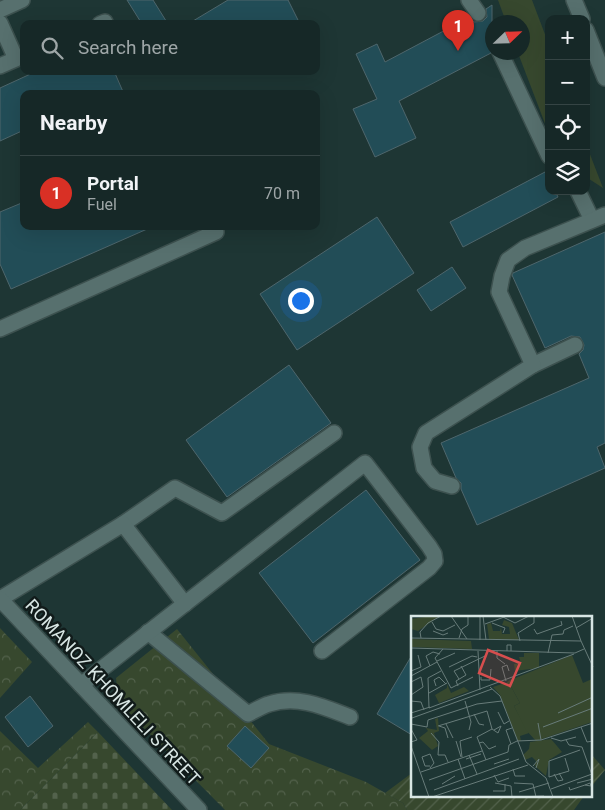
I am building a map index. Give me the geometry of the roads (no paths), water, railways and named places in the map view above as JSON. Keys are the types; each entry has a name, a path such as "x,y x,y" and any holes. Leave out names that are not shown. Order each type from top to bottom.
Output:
{"street":[{"path":"0,10 22,0"},
{"path":"469,0 478,13"},
{"path":"574,0 580,15"},
{"path":"0,23 20,58 0,66"},
{"path":"590,40 605,78"},
{"path":"504,60 546,150"},
{"path":"533,365 499,292 502,276 508,260 525,248 598,218 581,195"},
{"path":"0,329 216,232"},
{"path":"452,486 435,481 424,468 420,447 426,434 533,365 575,346"},
{"path":"0,599 123,524 175,488 222,513 334,432"},
{"path":"81,685 365,463 429,546 434,554 434,561 429,568 322,651"},
{"path":"123,524 185,604"},
{"name":"ROMANOZ KHOMLELI STREET","path":"0,599 199,810"},
{"path":"148,632 248,714 269,704 292,701 312,702 350,717"}],"place":[{"name":"Portal","path":"458,51"}]}
